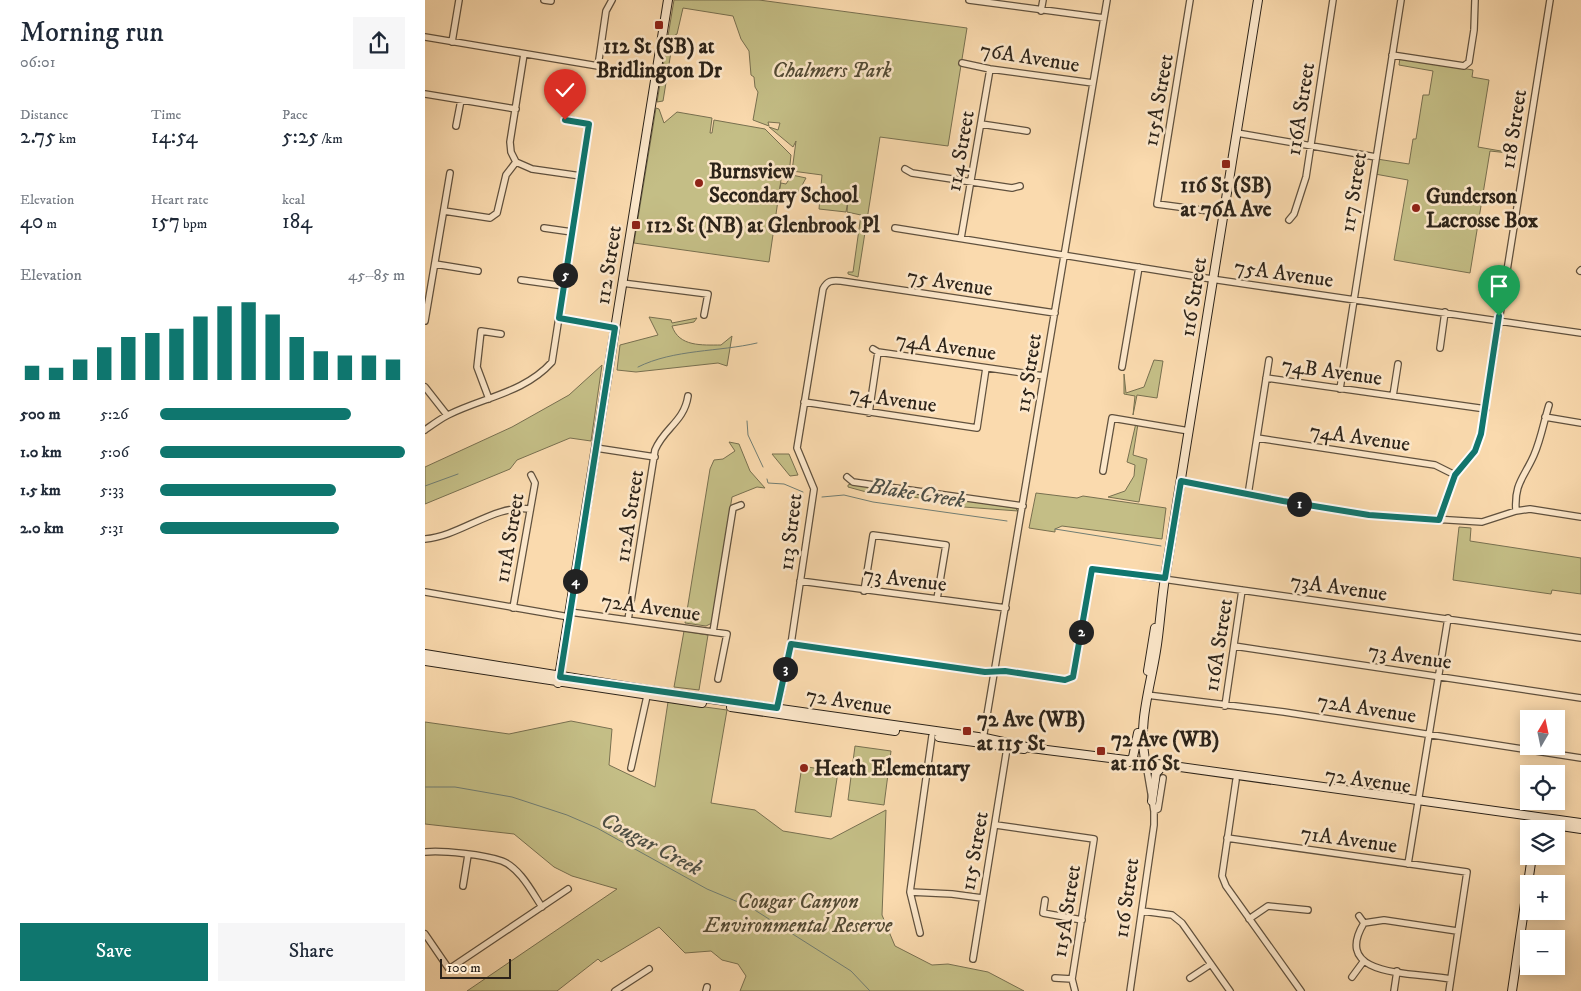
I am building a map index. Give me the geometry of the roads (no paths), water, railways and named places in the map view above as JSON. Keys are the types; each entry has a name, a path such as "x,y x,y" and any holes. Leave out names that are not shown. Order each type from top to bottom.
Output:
{"main road":[{"name":"112 Street","path":"559,680 668,0"},
{"name":"116 Street","path":"1152,766 1141,740 1151,648 1165,578 1258,0"},
{"name":"72 Avenue","path":"425,654 647,696 777,711 1007,748 1031,748"},
{"name":"72 Avenue","path":"425,661 777,711 985,738 1031,748 1236,780 1420,803"},
{"path":"1129,762 1133,756 1139,724 1144,712"},
{"name":"72 Avenue","path":"1152,766 1173,766 1520,820"},
{"path":"1152,766 1156,773 1152,801"},
{"name":"72 Avenue","path":"1565,823 1581,823"},
{"name":"72 Avenue","path":"1565,827 1581,829"},
{"path":"1512,991 1531,865"}],"street":[{"path":"452,42 459,0"},
{"path":"544,0 551,1"},
{"path":"425,37 598,66 607,10 612,0"},
{"path":"969,0 1104,18"},
{"path":"1041,11 1043,0"},
{"name":"115 Street","path":"985,738 1107,0"},
{"name":"115A Street","path":"1190,0 1157,204 1224,213"},
{"name":"116A Street","path":"1289,220 1295,214 1306,177 1333,0"},
{"name":"117 Street","path":"1340,389 1401,0"},
{"path":"1392,54 1464,66 1469,62 1474,30 1475,0"},
{"name":"118 Street","path":"1439,520 1455,475 1475,451 1486,409 1498,320 1550,0"},
{"path":"525,54 510,142 511,152 517,162 532,169 581,176"},
{"name":"76A Avenue","path":"962,63 990,69 1093,83"},
{"name":"114 Street","path":"961,238 990,69"},
{"path":"425,94 516,109"},
{"path":"456,126 461,100"},
{"path":"425,430 447,416 514,390 542,373 552,362 589,124 565,120"},
{"path":"981,124 1027,131"},
{"path":"1237,133 1376,157"},
{"path":"444,211 490,218 497,213 506,175 517,162"},
{"path":"905,169 912,173 1011,188 1021,186"},
{"path":"425,321 450,173"},
{"path":"544,228 572,232"},
{"name":"75A Avenue","path":"895,228 1214,279 1581,333"},
{"path":"435,264 478,271"},
{"path":"1122,366 1139,267"},
{"path":"521,280 564,286"},
{"name":"113 Street","path":"777,711 791,644 814,489 797,448 823,290 826,283 832,280 841,281"},
{"name":"75 Avenue","path":"841,281 1055,313"},
{"path":"622,283 708,294 704,315"},
{"path":"1440,348 1445,312"},
{"path":"559,318 615,328"},
{"path":"489,399 477,367 481,330 501,334"},
{"name":"74A Avenue","path":"869,413 875,351 1044,376"},
{"path":"1248,495 1269,360"},
{"name":"74B Avenue","path":"1393,396 1398,364"},
{"name":"74 Avenue","path":"804,402 977,428 986,368"},
{"name":"74B Avenue","path":"1266,378 1486,409"},
{"path":"425,387 447,416"},
{"name":"112A Street","path":"628,620 657,444 678,425 688,396"},
{"path":"1516,511 1515,495 1517,486 1534,454 1549,405"},
{"path":"1103,471 1112,418 1189,431"},
{"path":"1545,418 1581,423"},
{"name":"74A Avenue","path":"1257,438 1435,465 1455,475"},
{"path":"596,448 655,457"},
{"name":"111A Street","path":"513,608 535,483 531,475"},
{"path":"847,476 853,482 1023,506"},
{"path":"1181,481 1248,495 1369,515 1482,522 1516,511 1530,509 1581,517"},
{"path":"713,632 733,508 741,505"},
{"path":"425,540 458,532 507,510 530,509"},
{"path":"864,591 873,535 946,544 937,599"},
{"name":"73A Avenue","path":"996,672 1005,671 1065,680 1073,677 1092,569 1581,638"},
{"name":"73 Avenue","path":"800,581 864,591 1006,608"},
{"name":"116A Street","path":"1225,706 1243,590"},
{"name":"72A Avenue","path":"425,592 513,608 628,620 727,634 718,679"},
{"path":"1408,864 1420,803 1448,618"},
{"path":"791,644 996,672"},
{"name":"73 Avenue","path":"1234,646 1581,698"},
{"name":"72A Avenue","path":"1147,695 1284,712 1581,758"},
{"path":"631,768 647,696"},
{"path":"920,933 910,892 932,736"},
{"path":"973,743 985,738"},
{"name":"115 Street","path":"973,959 1007,748"},
{"name":"116 Street","path":"1130,991 1154,811 1152,801 1152,766"},
{"name":"116 Street","path":"1154,811 1158,809 1163,778"},
{"path":"1236,780 1223,876 1226,886 1301,991"},
{"name":"115A Street","path":"996,825 1094,839 1072,979 1074,990"},
{"name":"71A Avenue","path":"1227,838 1467,872 1457,931"},
{"path":"425,852 467,855 504,862 527,884 542,907"},
{"path":"463,886 467,855"},
{"path":"425,934 449,969 568,889"},
{"path":"910,892 982,898"},
{"path":"1045,900 1043,913 1082,920"},
{"path":"1249,919 1268,906 1308,910"},
{"path":"1142,911 1172,915 1182,923 1230,991"},
{"path":"1359,916 1364,924"},
{"path":"1364,924 1383,920 1457,931 1449,991"},
{"path":"1364,924 1356,939 1356,949 1363,962 1371,966 1450,979"},
{"path":"1352,977 1363,962"},
{"path":"1190,978 1211,964"},
{"path":"615,991 649,968"},
{"path":"1394,991 1397,971"},
{"path":"1055,978 1072,979"}],"waterway":[{"name":"Blake Creek","path":"638,367 666,357 757,343"},
{"name":"Blake Creek","path":"747,421 748,435 763,467"},
{"name":"Blake Creek","path":"425,486 458,474"},
{"name":"Blake Creek","path":"767,479 768,483 784,484 803,492"},
{"name":"Blake Creek","path":"822,497 844,495 873,502 1007,521"},
{"name":"Blake Creek","path":"1055,529 1161,546"},
{"name":"Cougar Creek","path":"425,787 455,787 512,797 567,815 597,828 707,889 750,907 851,971 870,991"}],"place":[{"name":"112 St (SB) at Bridlington Dr","path":"659,25"},
{"name":"116 St (SB) at 76A Ave","path":"1226,164"},
{"name":"Burnsview Secondary School","path":"699,183"},
{"name":"Gunderson Lacrosse Box","path":"1416,208"},
{"name":"112 St (NB) at Glenbrook Pl","path":"636,225"},
{"name":"72 Ave (WB) at 115 St","path":"967,731"},
{"name":"72 Ave (WB) at 116 St","path":"1101,751"},
{"name":"Heath Elementary","path":"804,768"}],"park label":[{"name":"Chalmers Park","path":"832,70"},
{"name":"Cougar Canyon Environmental Reserve","path":"798,913"}]}
